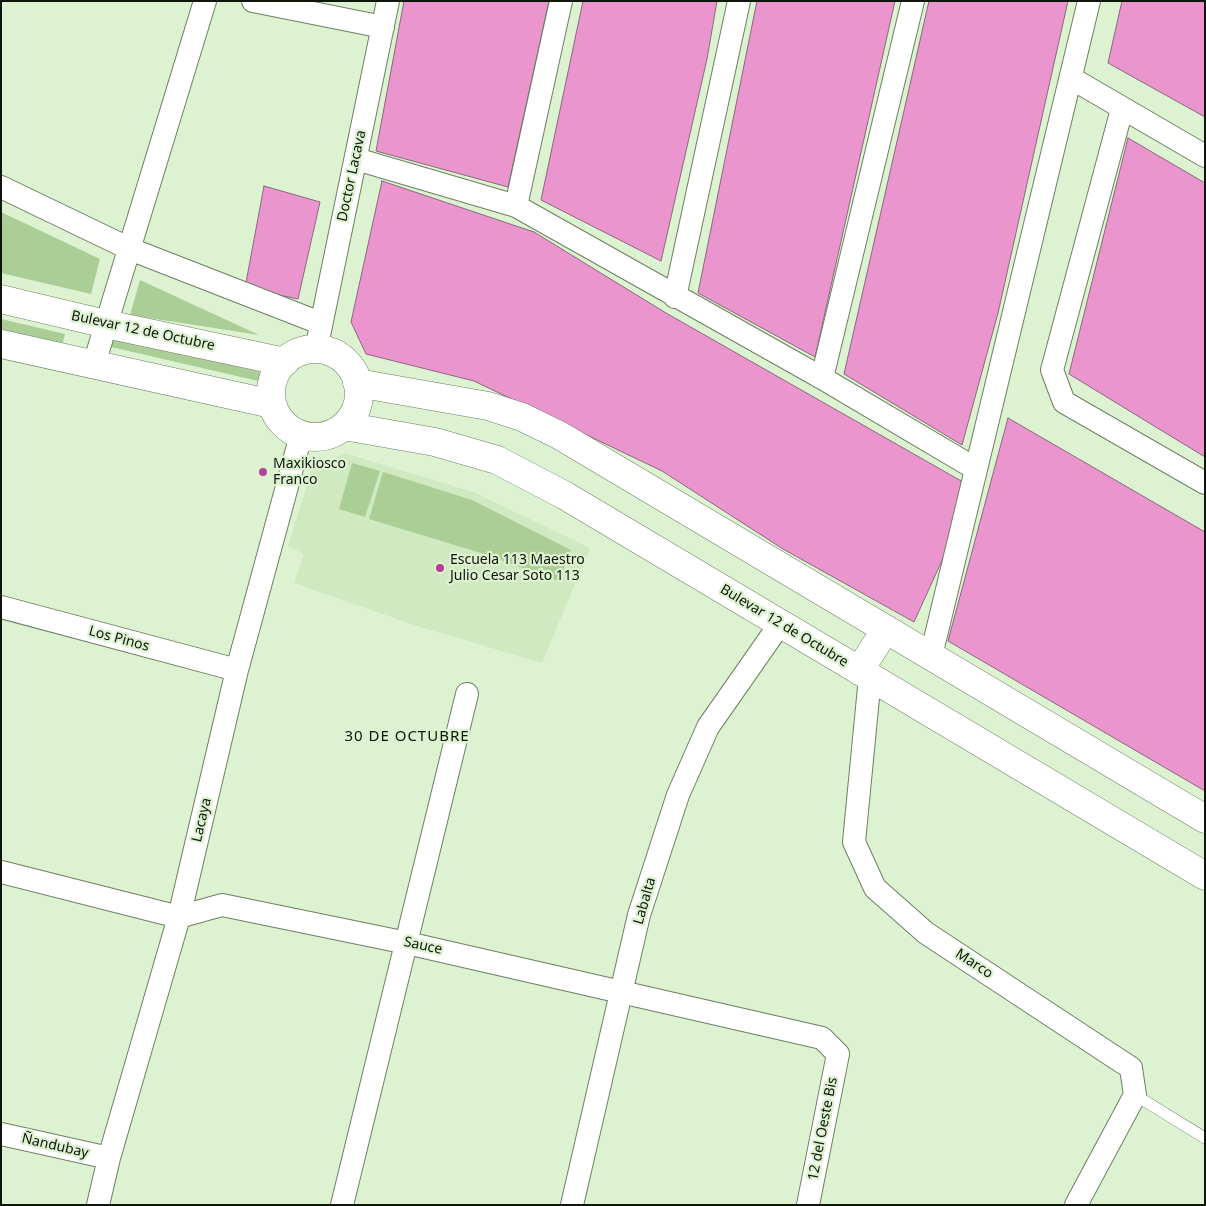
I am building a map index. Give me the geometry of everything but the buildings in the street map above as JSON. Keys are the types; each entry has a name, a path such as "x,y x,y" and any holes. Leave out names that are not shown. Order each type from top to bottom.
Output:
{"main road":[{"name":"Bulevar 12 de Octubre","path":"1,299 106,324 285,362"},
{"path":"1,344 272,404"},
{"path":"307,350 316,350 324,350 340,357 352,370 357,383 358,403 351,419 338,431 322,437 301,435 289,430 277,417 272,404 271,384 278,368 291,356 307,350"},
{"path":"357,383 488,406 529,421 559,435 1205,819"},
{"name":"Bulevar 12 de Octubre","path":"344,426 435,442 497,460 564,495 1205,876"},
{"path":"865,674 886,629"}],"street":[{"path":"94,364 205,1"},
{"path":"254,1 383,27"},
{"name":"Doctor Lacava","path":"316,350 320,323 388,1"},
{"path":"516,206 561,1"},
{"path":"675,297 739,1"},
{"path":"822,378 913,1"},
{"path":"931,656 1089,1"},
{"path":"1070,78 1205,156"},
{"path":"1122,109 1052,370 1064,402 1205,483"},
{"path":"356,159 516,206 822,378 976,469"},
{"path":"1,187 130,249 320,323"},
{"name":"Lacaya","path":"98,1205 109,1158 179,917 238,670 301,435"},
{"name":"Los Pinos","path":"1,607 238,670"},
{"name":"Labalta","path":"572,1205 639,916 678,795 708,727 780,624"},
{"name":"Marco","path":"865,674 854,842 875,888 926,933 1131,1068 1135,1095"},
{"path":"342,1205 468,694"},
{"name":"Sauce","path":"1,872 179,917 222,905 407,942 623,990 822,1038 838,1054"},
{"name":"12 del Oeste Bis","path":"808,1205 838,1054"},
{"path":"1076,1205 1135,1095"},
{"name":"Ñandubay","path":"1,1134 109,1158"}],"lane":[{"path":"1135,1095 1205,1138"}],"shaded area":[{"path":"1,212 100,259 91,294 1,273"},
{"path":"140,280 259,335 130,315"},
{"path":"1,319 65,334 62,346 1,333"},
{"path":"109,338 286,378 284,387 107,346"},
{"name":"Escuela 113 Maestro Julio Cesar Soto 113","path":"344,453 473,492 590,548 542,663 417,626 294,583 304,554 288,546 312,469"},
{"path":"352,463 380,471 365,517 339,509"},
{"path":"383,472 472,500 571,550 559,581 481,553 369,519"}],"place":[{"name":"Maxikiosco Franco","path":"263,472"},
{"name":"Escuela 113 Maestro Julio Cesar Soto 113","path":"440,568"}],"district":[{"name":"30 DE OCTUBRE","path":"407,737"}]}
